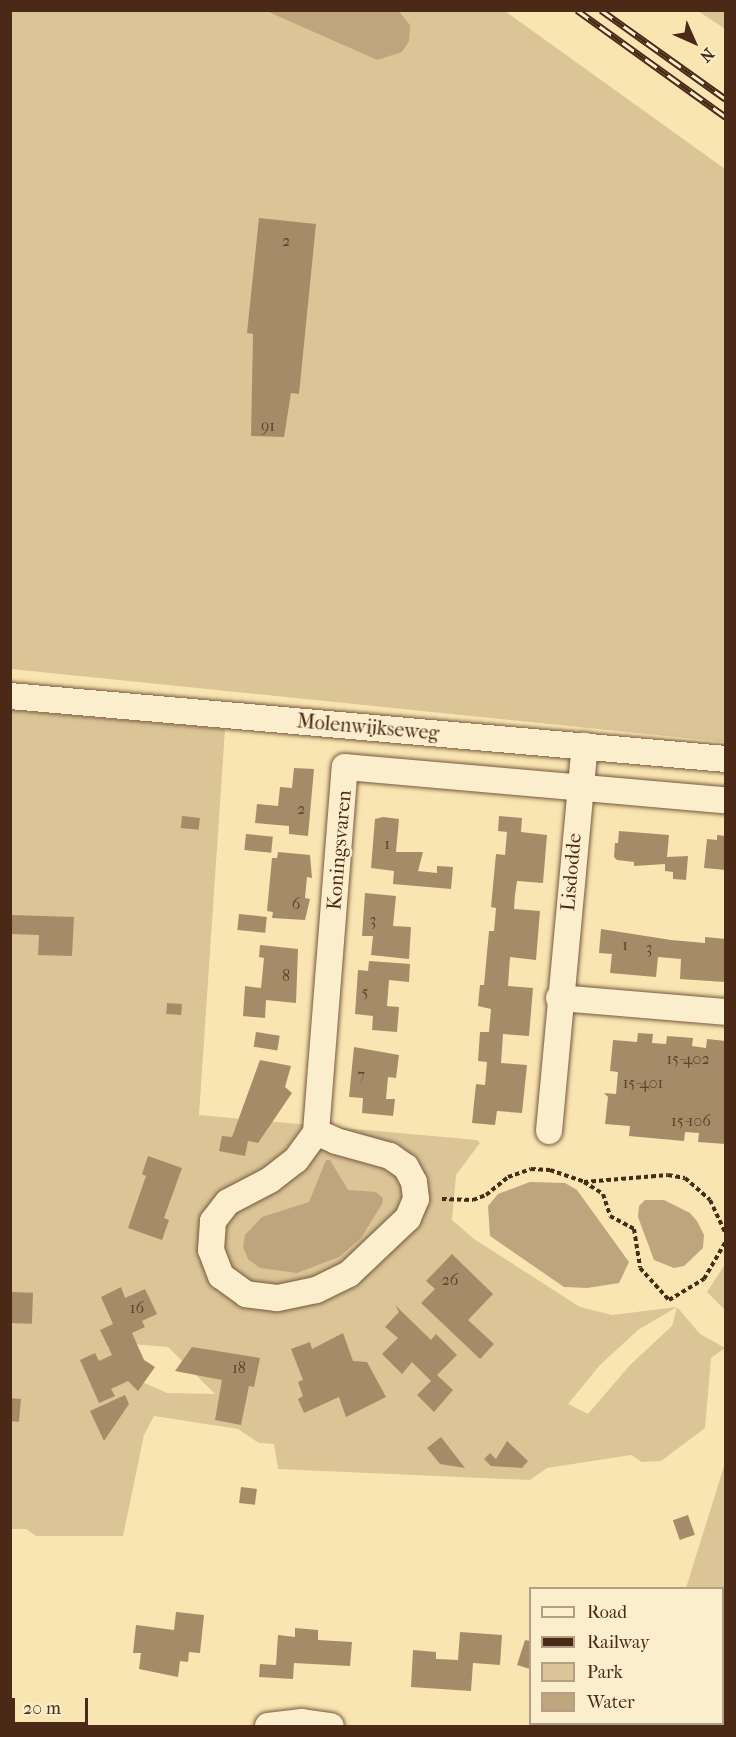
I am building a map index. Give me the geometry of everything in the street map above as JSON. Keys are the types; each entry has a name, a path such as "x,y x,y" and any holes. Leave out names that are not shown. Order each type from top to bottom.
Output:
{"street":[{"name":"Molenwijkseweg","path":"10,696 726,759"},
{"name":"Lisdodde","path":"549,1131 559,998 585,746"},
{"name":"Koningsvaren","path":"316,1132 345,767 579,789"},
{"path":"579,789 726,800"},
{"path":"559,998 726,1012"},
{"path":"316,1132 336,1142 390,1156 405,1167 414,1182 415,1195 408,1218 349,1274 316,1290 277,1298 246,1294 220,1276 211,1250 213,1221 228,1202 270,1180 296,1160 316,1132"},
{"path":"268,1726 302,1722 331,1726"}],"path":[{"path":"415,1195 473,1200 486,1195 508,1177 531,1168 550,1170 584,1182 603,1194 610,1216 634,1229 640,1268 669,1300 704,1279 726,1241"},
{"path":"584,1182 668,1175 684,1178 710,1200 726,1234"}],"green space":[{"path":"11,11 266,11 377,60 410,25 399,11 505,11 725,169 725,742 11,669"},
{"path":"698,11 725,11 725,29"},
{"path":"10,710 225,729 199,1115 477,1140 480,1143 456,1175 452,1220 474,1239 580,1307 612,1315 677,1307 700,1334 725,1348 711,1358 705,1428 661,1461 642,1462 631,1455 547,1468 530,1480 278,1469 274,1444 259,1443 238,1429 154,1416 144,1435 123,1536 36,1536 26,1529 11,1529","holes":["677,1307 672,1326 630,1365 588,1414 568,1404 600,1365 638,1330","132,1344 168,1347 215,1394 167,1393 140,1381 107,1347"]},
{"path":"725,1264 726,1310 707,1292"},
{"path":"725,1463 725,1726 644,1726 724,1725 724,1587 686,1587"}],"water":[{"path":"266,11 399,11 410,25 409,41 402,52 377,60"},
{"path":"326,1160 330,1160 348,1190 376,1192 383,1198 382,1204 361,1238 339,1257 297,1273 260,1268 248,1259 243,1247 245,1235 262,1217 309,1202"},
{"path":"530,1182 565,1183 577,1190 629,1262 619,1283 587,1288 564,1287 490,1236 488,1206 498,1194"},
{"path":"645,1200 664,1200 690,1213 697,1221 704,1235 703,1248 684,1266 674,1268 654,1260 638,1217 639,1206"}],"building":[{"path":"259,218 316,224 299,394 291,393 284,437 251,436 253,334 247,333"},
{"path":"294,768 314,769 308,836 289,834 289,826 255,823 257,804 278,806 280,787 292,788"},
{"path":"182,816 200,818 199,830 181,828"},
{"path":"499,816 522,818 521,832 547,835 543,883 517,881 515,895 514,909 540,911 536,960 510,957 508,986 533,988 529,1036 503,1034 501,1063 527,1065 522,1113 497,1111 495,1125 472,1123 476,1084 485,1085 487,1062 478,1061 480,1032 489,1032 491,1009 478,1006 480,985 484,985 489,931 494,931 496,908 491,907 496,854 505,855 507,832 498,831"},
{"path":"383,817 399,819 396,852 423,852 418,871 437,873 437,866 453,867 451,889 393,884 394,871 371,868 375,819"},
{"path":"619,831 669,835 667,857 688,856 686,880 673,879 673,872 665,871 665,864 634,866 634,862 617,860 614,857"},
{"path":"246,834 273,837 271,853 244,850"},
{"path":"717,835 726,836 726,870 704,868 707,839 717,840"},
{"path":"278,852 310,855 312,878 307,877 305,898 310,899 305,920 272,918 273,912 267,911 272,858 277,858"},
{"path":"365,893 396,896 393,926 411,927 409,959 371,955 373,936 362,936"},
{"path":"239,914 267,917 265,933 237,930"},
{"path":"10,915 74,917 72,956 38,955 39,935 10,934"},
{"path":"601,929 705,943 705,937 726,939 725,982 680,979 681,959 658,957 656,977 610,973 612,954 599,953"},
{"path":"260,945 298,949 296,1003 266,1000 265,1018 243,1016 245,986 261,988 264,958 259,957"},
{"path":"369,961 410,964 409,982 389,980 387,1006 399,1007 397,1032 372,1030 373,1016 355,1014 358,970 368,971"},
{"path":"167,1003 182,1004 181,1015 166,1014"},
{"path":"256,1032 280,1036 277,1051 254,1047"},
{"path":"638,1033 653,1034 652,1043 666,1044 667,1036 693,1038 692,1046 706,1048 707,1039 726,1041 726,1144 698,1142 699,1133 685,1132 684,1141 629,1136 630,1126 605,1124 608,1097 604,1093 616,1094 618,1072 610,1071 613,1040 637,1042"},
{"path":"354,1047 399,1055 396,1078 388,1077 386,1099 395,1099 393,1116 362,1113 363,1098 349,1097"},
{"path":"260,1060 291,1066 285,1087 292,1093 258,1143 248,1141 245,1156 219,1151 222,1136 232,1137"},
{"path":"148,1156 182,1168 164,1218 169,1220 162,1240 128,1228 146,1176 142,1174"},
{"path":"452,1254 493,1294 468,1320 494,1344 480,1359 421,1303 435,1289 426,1281"},
{"path":"121,1287 125,1298 145,1289 157,1314 142,1321 145,1327 132,1333 144,1360 155,1367 138,1391 128,1381 111,1389 115,1396 99,1403 80,1360 95,1353 99,1361 112,1355 100,1330 113,1324 101,1297"},
{"path":"10,1292 33,1293 32,1324 10,1323"},
{"path":"395,1305 431,1340 436,1334 457,1355 437,1375 453,1390 434,1412 417,1395 431,1381 412,1362 402,1374 382,1354 398,1338 385,1327 399,1312"},
{"path":"343,1333 353,1361 367,1362 386,1397 346,1417 339,1397 304,1413 298,1399 303,1396 298,1382 303,1380 291,1349 310,1342 312,1349"},
{"path":"192,1347 260,1358 254,1387 249,1386 241,1425 215,1420 222,1380 175,1371"},
{"path":"125,1395 129,1404 104,1441 90,1411"},
{"path":"10,1398 21,1399 19,1422 10,1421"},
{"path":"441,1437 465,1468 440,1464 427,1448"},
{"path":"507,1441 528,1461 522,1468 491,1466 484,1459 490,1453 496,1459"},
{"path":"241,1487 257,1489 255,1505 239,1503"},
{"path":"688,1515 695,1535 680,1540 673,1520"},
{"path":"176,1612 204,1615 200,1653 189,1652 188,1662 180,1661 178,1677 139,1669 141,1653 133,1653 136,1625 174,1630"},
{"path":"295,1628 318,1630 318,1640 352,1642 350,1666 294,1663 293,1679 259,1677 260,1664 276,1665 278,1635 295,1637"},
{"path":"460,1632 502,1635 500,1665 473,1663 471,1691 411,1687 413,1650 436,1652 436,1659 458,1660"},
{"path":"525,1640 529,1641 529,1669 517,1665"}],"railway":[{"path":"577,10 726,117"},
{"path":"601,10 726,99"}]}
